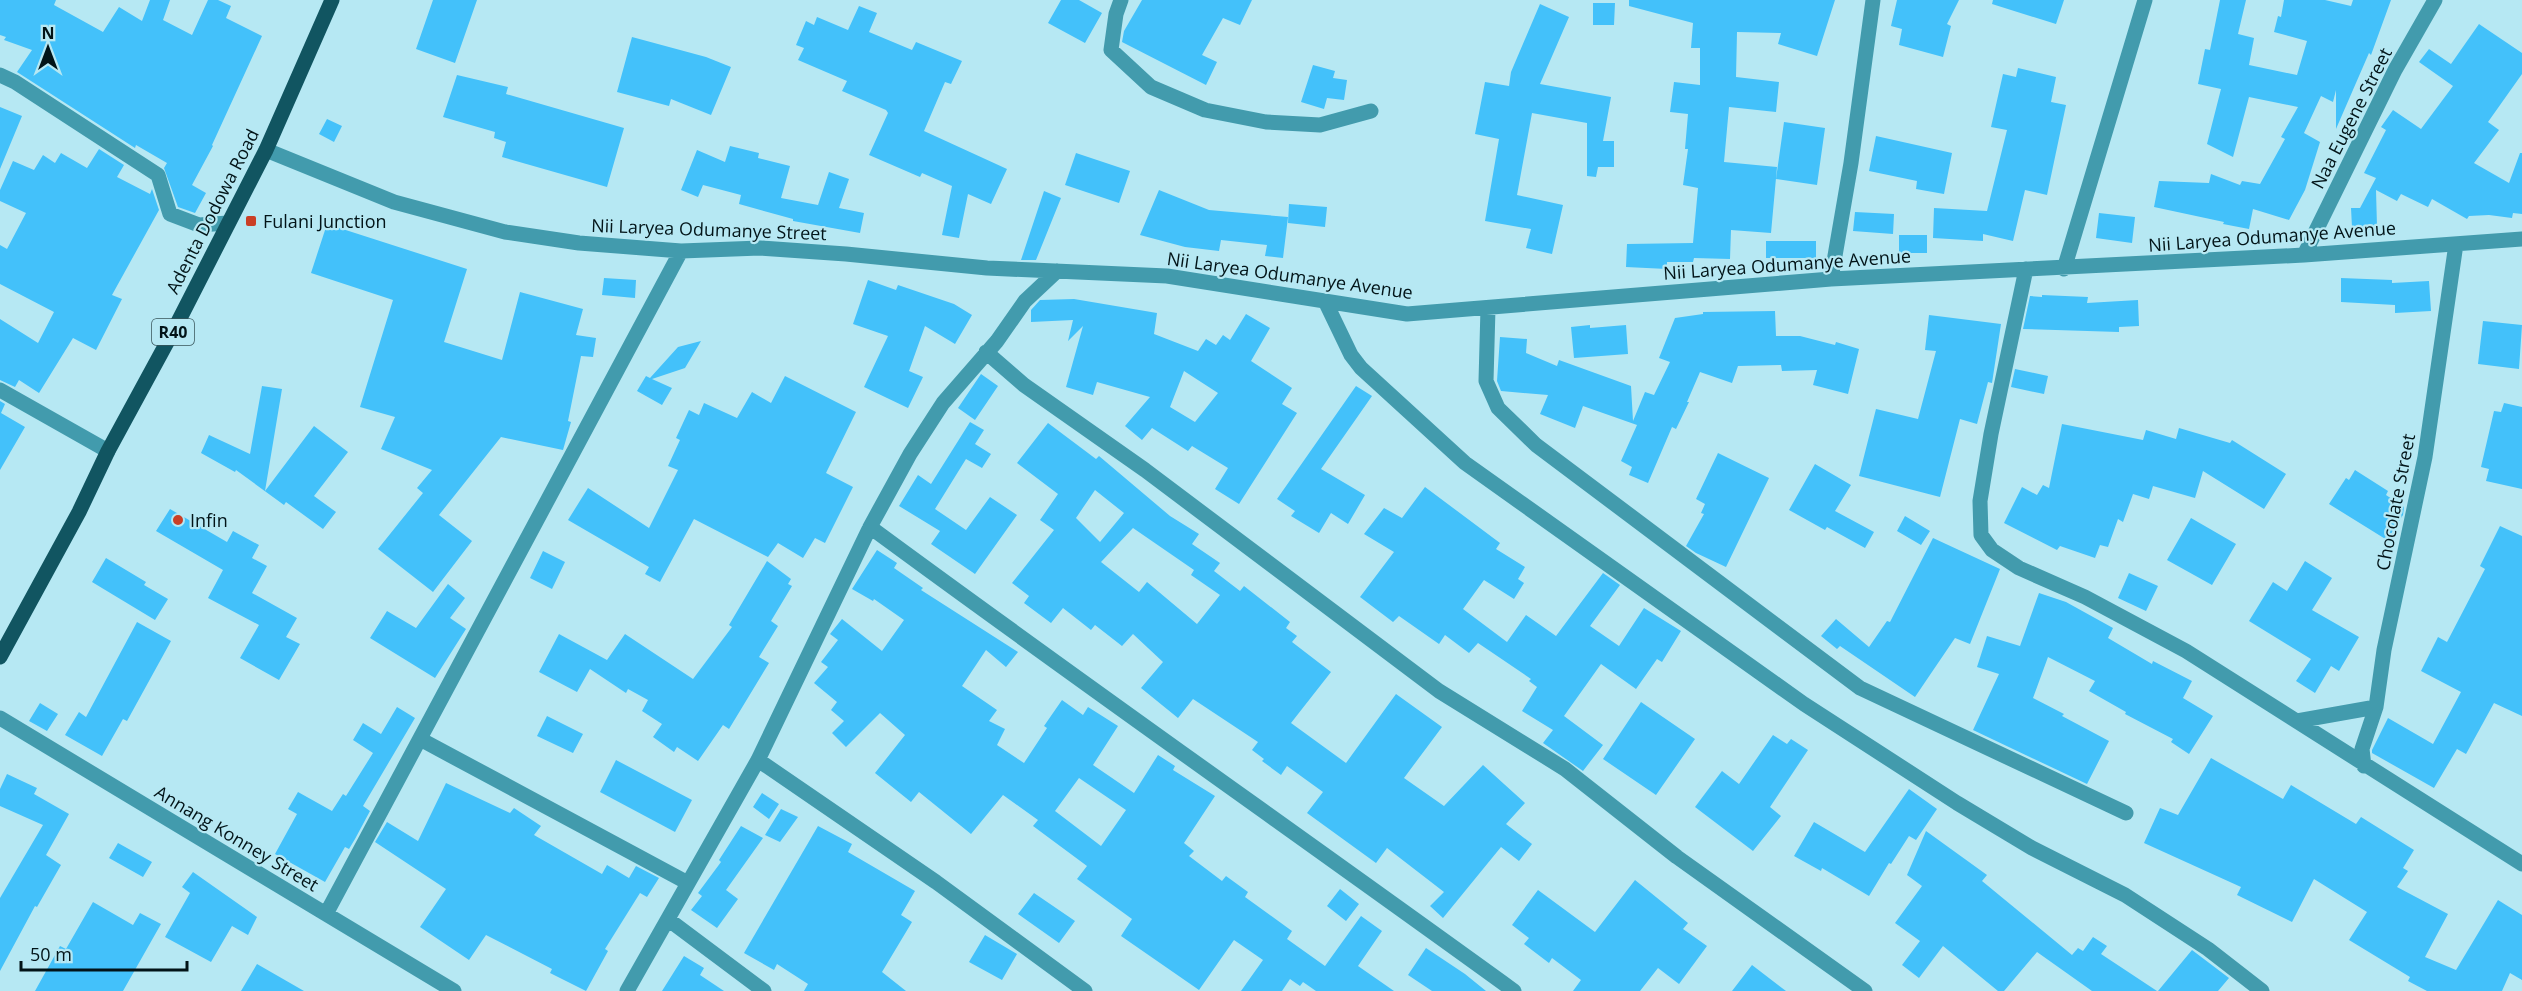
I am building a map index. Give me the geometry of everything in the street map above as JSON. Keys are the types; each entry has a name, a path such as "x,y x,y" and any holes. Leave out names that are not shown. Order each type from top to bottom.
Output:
{"main road":[{"name":"Adenta Dodowa Road","path":"0,657 79,512 266,150 332,0"}],"street":[{"path":"1121,0 1116,14 1111,50 1151,87 1205,110 1266,122 1320,125 1371,111"},
{"path":"1831,279 1851,163 1873,0"},
{"path":"2064,269 2145,0"},
{"name":"Naa Eugene Street","path":"2304,255 2396,70 2435,0"},
{"path":"0,75 15,82 158,175 170,214 199,225 228,223"},
{"name":"Nii Laryea Odumanye Street","path":"266,150 394,202 505,232 579,243 681,251 760,248 987,268 1057,271"},
{"name":"Nii Laryea Odumanye Avenue","path":"1057,271 1167,276 1407,314 1831,279 2064,269 2522,239"},
{"name":"Chocolate Street","path":"2364,765 2362,749 2376,706 2384,650 2425,457 2456,244"},
{"path":"326,914 681,251"},
{"path":"2026,269 1989,445 1980,501 1981,535 1992,550 2019,568 2085,597 2186,651 2522,864"},
{"path":"627,991 758,760 870,527 910,454 943,403 1025,301 1057,271"},
{"path":"1325,301 1351,355 1361,368 1465,463 1804,704 1957,803 2032,848 2125,894 2208,949 2262,991"},
{"path":"1488,308 1486,381 1498,408 1536,445 1860,688 2126,813"},
{"path":"986,352 1024,385 1145,470 1439,691 1565,769 1677,857 1865,991"},
{"path":"0,390 108,452"},
{"path":"870,527 1045,656 1514,991"},
{"path":"2296,721 2376,706"},
{"name":"Annang Konney Street","path":"0,718 454,991"},
{"path":"420,739 688,883"},
{"path":"758,760 936,882 1085,991"},
{"path":"669,920 764,991"}],"building":[{"path":"0,0 56,0 54,5 103,32 119,7 142,21 150,0 170,0 163,20 192,35 208,0 218,0 231,6 226,18 262,36 213,146 192,185 206,193 195,213 178,207 164,168 167,163 136,145 135,148 17,72 32,50 4,40 6,37 0,35"},
{"path":"433,0 477,0 455,63 416,49"},
{"path":"1061,0 1079,0 1102,13 1085,43 1048,23"},
{"path":"1142,0 1252,0 1240,25 1223,18 1202,55 1217,62 1206,85 1122,42 1124,31"},
{"path":"1629,0 1835,0 1817,56 1778,44 1781,33 1737,32 1736,77 1779,82 1776,112 1729,107 1724,162 1777,167 1771,233 1731,230 1730,259 1694,258 1693,262 1667,262 1667,269 1626,267 1627,244 1693,243 1698,188 1683,185 1688,149 1685,149 1688,114 1670,112 1674,82 1700,85 1700,48 1691,48 1693,23 1629,6"},
{"path":"1897,0 1959,0 1947,24 1951,26 1943,57 1899,45 1902,29 1891,26"},
{"path":"1993,0 2064,0 2056,24 1992,4"},
{"path":"2220,0 2246,0 2238,34 2254,38 2249,65 2297,75 2307,41 2274,32 2278,16 2281,17 2284,0 2325,0 2351,6 2353,0 2391,0 2371,55 2369,53 2336,129 2336,90 2333,102 2321,96 2304,133 2320,142 2305,190 2289,220 2253,209 2249,229 2154,207 2159,181 2209,183 2211,174 2240,185 2242,181 2260,184 2285,139 2281,137 2298,107 2249,97 2233,157 2207,144 2221,89 2198,84 2205,49 2210,50"},
{"path":"1593,3 1615,3 1614,25 1593,25"},
{"path":"1540,4 1569,17 1540,84 1611,97 1603,141 1614,141 1614,167 1598,167 1596,177 1587,176 1587,123 1532,113 1517,195 1563,205 1552,254 1526,248 1531,229 1485,221 1499,139 1475,134 1485,82 1509,86 1511,72"},
{"path":"859,6 877,13 869,32 912,50 916,42 962,61 951,84 945,82 924,131 1007,169 991,204 968,194 959,238 942,235 952,186 922,173 920,177 869,155 888,113 886,110 842,91 847,81 798,60 804,48 796,45 806,21 814,25 817,17 848,30"},
{"path":"2479,24 2522,53 2522,74 2488,122 2499,130 2474,163 2509,183 2520,153 2522,153 2522,214 2513,213 2512,218 2489,215 2469,216 2467,219 2432,199 2428,207 2401,194 2397,201 2376,190 2377,227 2352,227 2351,208 2360,208 2376,178 2364,173 2386,130 2381,127 2393,110 2421,129 2453,86 2419,62 2429,49 2451,64"},
{"path":"632,37 706,57 731,67 711,115 671,99 669,106 617,92"},
{"path":"1313,65 1335,71 1333,78 1347,80 1344,100 1327,98 1324,109 1301,102"},
{"path":"2018,68 2056,77 2051,102 2066,105 2047,195 2025,190 2013,241 1983,234 1983,241 1933,238 1934,208 1987,211 2007,130 1991,127 2003,74 2016,77"},
{"path":"457,75 508,87 506,94 624,128 607,187 502,157 506,142 494,138 495,132 443,117"},
{"path":"0,107 22,116 0,169"},
{"path":"327,119 342,126 334,142 319,134"},
{"path":"1784,122 1825,128 1817,185 1776,179"},
{"path":"1876,136 1952,153 1944,194 1916,189 1917,181 1869,171"},
{"path":"730,146 759,153 758,158 790,166 781,198 818,205 829,172 849,179 839,208 864,213 860,233 793,221 793,219 739,204 741,195 703,185 698,197 681,190 697,150 725,162"},
{"path":"99,149 124,165 117,177 150,194 152,189 159,210 112,295 122,299 96,350 73,338 39,393 19,380 15,387 0,380 0,319 38,343 54,312 0,284 0,245 7,249 26,213 0,201 0,190 13,161 34,170 43,155 55,163 61,153 87,168"},
{"path":"1076,153 1130,171 1119,203 1065,185"},
{"path":"1159,190 1209,210 1288,217 1283,258 1265,256 1267,245 1221,240 1219,251 1185,247 1140,235"},
{"path":"1044,191 1061,198 1036,260 1021,260"},
{"path":"1289,204 1327,207 1325,227 1288,223"},
{"path":"1855,212 1894,214 1893,234 1853,231"},
{"path":"2099,213 2135,217 2132,243 2096,238"},
{"path":"327,224 467,269 444,342 502,360 520,292 583,309 576,335 596,338 593,357 581,356 568,421 571,422 563,450 501,437 439,515 472,541 433,592 378,549 423,493 417,488 432,470 381,449 395,417 360,407 393,300 311,273"},
{"path":"1899,235 1927,235 1927,253 1899,253"},
{"path":"1766,241 1816,241 1816,258 1766,258"},
{"path":"604,278 636,280 635,298 602,295"},
{"path":"2341,278 2392,280 2392,283 2429,281 2431,311 2395,313 2395,305 2341,302"},
{"path":"868,280 896,290 898,285 954,304 972,315 955,344 925,326 909,371 923,377 908,408 864,387 888,336 853,324"},
{"path":"2042,295 2088,297 2087,303 2138,300 2139,326 2119,327 2119,332 2023,329 2030,296 2042,297"},
{"path":"1074,299 1157,313 1154,334 1198,351 1206,339 1216,345 1223,335 1230,340 1246,314 1270,328 1251,361 1292,388 1282,404 1297,413 1239,504 1215,489 1228,468 1192,446 1188,451 1152,428 1142,440 1125,426 1150,397 1097,382 1093,395 1066,387 1083,326 1068,341 1073,320 1031,322 1031,310 1040,300","holes":["1184,371 1218,393 1195,422 1170,407"]},
{"path":"1775,311 1776,336 1800,336 1835,345 1836,342 1859,349 1848,394 1813,385 1817,370 1782,371 1781,365 1738,366 1732,383 1700,372 1687,402 1689,402 1676,429 1672,427 1648,483 1629,475 1632,467 1621,461 1637,425 1583,406 1575,428 1540,414 1548,395 1501,391 1497,381 1500,337 1527,339 1526,353 1557,366 1559,360 1631,386 1633,421 1645,392 1654,395 1670,362 1659,358 1675,318 1703,314 1703,312"},
{"path":"1929,315 2001,324 1992,383 1988,382 1977,424 1960,419 1940,497 1859,476 1876,409 1918,419 1936,351 1925,350"},
{"path":"2483,321 2522,325 2519,369 2478,364"},
{"path":"1590,325 1590,328 1626,325 1628,354 1574,358 1571,327"},
{"path":"701,341 685,368 652,379 672,388 662,405 637,391 646,376 650,378 678,347"},
{"path":"2015,369 2048,376 2044,394 2011,387"},
{"path":"981,374 998,386 975,420 958,408"},
{"path":"785,376 856,412 826,473 853,487 825,543 815,538 803,558 778,543 768,557 694,519 660,582 645,574 649,567 568,520 588,488 649,528 678,470 668,466 680,440 676,438 689,410 699,415 704,403 737,418 752,392 771,403"},
{"path":"262,386 282,389 265,491 314,426 348,452 314,496 336,512 323,529 286,502 284,505 236,470 235,472 201,453 209,435 250,454"},
{"path":"1356,386 1372,396 1321,469 1365,495 1348,524 1331,513 1319,533 1291,516 1295,511 1277,499"},
{"path":"0,401 5,404 1,413 25,427 0,470"},
{"path":"2504,403 2522,407 2522,489 2486,481 2489,469 2481,467 2494,411 2501,412"},
{"path":"970,422 984,430 975,444 991,454 982,468 966,459 935,509 966,530 990,497 1017,515 975,574 931,544 940,531 899,506 918,475 931,484"},
{"path":"1048,423 1096,459 1099,456 1170,516 1199,534 1192,544 1220,563 1214,571 1240,591 1244,586 1290,622 1286,628 1297,636 1292,642 1331,672 1291,723 1346,763 1396,694 1442,727 1404,778 1444,806 1483,765 1525,803 1506,824 1532,844 1519,861 1501,847 1443,918 1430,906 1444,892 1387,848 1376,863 1307,813 1323,792 1287,766 1281,775 1262,761 1264,759 1252,750 1258,742 1193,699 1178,718 1141,688 1163,662 1133,634 1122,646 1095,625 1091,630 1063,608 1051,623 1024,603 1029,596 1012,583 1054,530 1040,520 1058,494 1017,463","holes":["1095,490 1124,513 1100,542 1076,518","1133,528 1194,570 1191,575 1220,595 1197,624 1147,582 1139,592 1101,562"]},
{"path":"2062,424 2143,440 2146,430 2176,439 2179,428 2230,443 2232,440 2286,474 2264,509 2203,471 2195,498 2153,486 2149,499 2133,494 2123,522 2118,519 2108,547 2100,545 2095,558 2060,546 2057,550 2004,523 2022,487 2037,495 2043,485 2049,488"},
{"path":"1718,453 1769,478 1726,567 1686,546 1704,514 1701,513 1705,504 1696,499"},
{"path":"1815,464 1851,485 1835,511 1874,532 1865,548 1789,510"},
{"path":"2355,470 2388,491 2386,495 2404,507 2403,515 2387,540 2329,504 2346,478 2349,480"},
{"path":"1425,487 1500,543 1496,549 1525,567 1518,579 1524,583 1514,599 1484,580 1463,609 1507,642 1526,615 1556,636 1603,573 1620,585 1590,626 1619,646 1644,608 1681,631 1662,662 1657,659 1636,689 1601,664 1564,716 1603,745 1583,771 1543,743 1553,730 1522,711 1537,687 1529,681 1531,679 1478,643 1469,653 1445,635 1439,644 1399,616 1393,622 1360,597 1394,552 1364,534 1384,508 1402,518"},
{"path":"170,509 227,542 233,531 259,545 252,558 267,566 252,593 297,618 286,637 300,644 279,680 240,658 259,625 208,598 223,570 156,531"},
{"path":"1905,516 1930,531 1921,545 1897,531"},
{"path":"2191,518 2236,544 2212,585 2167,560"},
{"path":"2500,526 2522,536 2522,716 2494,703 2466,754 2457,749 2434,788 2372,753 2372,750 2388,718 2433,744 2461,692 2421,671 2438,637 2447,642 2485,569 2480,566"},
{"path":"1933,538 2000,569 1970,644 1955,638 1915,697 1840,646 1837,649 1821,636 1836,619 1869,647 1887,621 1890,622"},
{"path":"877,550 897,563 894,568 923,588 921,590 1018,652 1006,667 986,650 962,686 997,710 989,721 1005,729 997,745 1024,763 1047,728 1044,726 1062,700 1083,715 1088,707 1118,726 1093,765 1134,793 1158,755 1175,766 1173,770 1215,796 1184,843 1194,851 1189,856 1222,881 1226,876 1248,892 1245,897 1292,931 1287,939 1325,966 1361,916 1382,931 1358,966 1394,991 1316,991 1303,982 1300,986 1290,979 1282,991 1241,991 1263,960 1234,940 1199,990 1121,936 1132,919 1077,879 1087,866 1033,826 1038,820 1003,795 971,834 919,792 911,802 875,773 905,735 880,713 846,747 832,733 844,721 831,710 837,702 814,683 828,667 821,662 838,640 830,634 842,619 882,651 904,620 874,599 873,601 852,589","holes":["1079,778 1126,810 1101,846 1055,811"]},
{"path":"543,551 565,562 552,589 530,578"},
{"path":"106,558 146,582 144,585 168,599 155,620 92,582"},
{"path":"767,561 791,579 788,584 792,586 771,621 778,626 759,657 769,663 729,729 723,725 698,761 677,747 674,752 653,737 662,724 642,711 648,700 628,689 626,693 590,669 577,692 539,672 559,634 607,660 625,634 693,679 732,627 729,625"},
{"path":"2305,561 2332,578 2312,610 2359,637 2339,671 2331,666 2315,693 2296,681 2311,659 2249,621 2273,582 2287,591"},
{"path":"2129,573 2158,586 2146,611 2118,598"},
{"path":"448,584 465,598 450,618 466,629 435,678 370,638 387,611 416,628"},
{"path":"2039,593 2066,602 2113,628 2108,638 2152,664 2153,661 2192,681 2183,698 2213,716 2189,754 2171,742 2173,739 2125,714 2126,712 2089,691 2095,681 2048,657 2033,698 2109,741 2087,784 1973,730 1999,674 1977,667 1987,636 2020,646"},
{"path":"137,622 171,641 127,721 123,719 102,756 65,735 79,712 86,717"},
{"path":"1641,702 1695,739 1656,795 1603,759"},
{"path":"40,703 58,714 47,731 29,721"},
{"path":"397,707 415,718 363,806 370,811 355,839 349,849 345,847 325,882 275,854 297,814 288,809 298,792 332,811 343,794 346,796 373,753 353,740 363,723 381,734"},
{"path":"547,716 583,734 573,753 537,736"},
{"path":"1773,735 1787,744 1791,739 1808,750 1770,807 1781,816 1753,851 1695,807 1722,771 1739,784"},
{"path":"2211,758 2283,799 2291,785 2356,824 2361,817 2414,850 2403,868 2408,871 2397,887 2448,914 2425,957 2456,970 2498,900 2522,915 2522,980 2510,973 2502,991 2427,991 2408,981 2410,977 2349,940 2367,912 2314,879 2292,922 2237,895 2241,887 2144,843 2160,808 2178,815"},
{"path":"616,760 692,800 675,832 600,792"},
{"path":"7,774 37,788 34,794 69,814 46,855 61,865 37,907 35,906 0,971 0,898 43,825 0,806 0,789"},
{"path":"446,783 510,813 514,808 541,826 534,835 602,874 607,865 629,878 636,866 659,878 647,897 640,893 605,949 608,951 586,991 550,973 552,969 486,935 469,960 420,927 446,889 375,842 387,822 418,841"},
{"path":"1909,789 1937,809 1916,840 1909,836 1869,896 1822,868 1821,871 1794,856 1814,822 1865,852"},
{"path":"762,793 779,804 769,819 753,807"},
{"path":"781,809 798,817 780,842 765,835"},
{"path":"741,826 763,838 726,890 738,899 717,928 691,910 702,896 698,893 721,862 719,860"},
{"path":"818,826 852,844 848,852 915,891 901,915 912,922 882,972 906,991 804,991 808,984 777,964 774,970 744,953"},
{"path":"1926,831 1987,875 1982,881 2072,955 2078,948 2083,951 2093,937 2107,946 2101,954 2157,991 2092,991 2037,952 2004,991 1998,991 1943,946 1919,978 1902,965 1920,941 1895,923 1922,886 1907,875"},
{"path":"118,843 152,862 143,877 109,858"},
{"path":"193,872 257,917 248,935 232,926 211,962 165,937 190,893 182,887"},
{"path":"1635,880 1688,923 1683,929 1707,946 1679,984 1658,968 1640,991 1573,991 1581,980 1552,958 1549,963 1524,944 1529,938 1512,925 1538,890 1595,932"},
{"path":"1340,889 1359,904 1346,921 1327,906"},
{"path":"1034,893 1075,921 1059,943 1018,914"},
{"path":"93,902 133,925 140,913 161,924 123,991 35,991 60,946 66,949"},
{"path":"985,935 1017,954 1002,980 969,962"},
{"path":"1426,948 1486,991 1432,991 1408,975"},
{"path":"2192,950 2229,978 2218,991 2158,991"},
{"path":"684,956 704,968 700,975 724,991 662,991"},
{"path":"257,964 304,991 241,991"},
{"path":"1752,965 1786,991 1732,991"}],"place":[{"name":"Fulani Junction","path":"251,221"},
{"name":"Infin","path":"178,520"}]}
